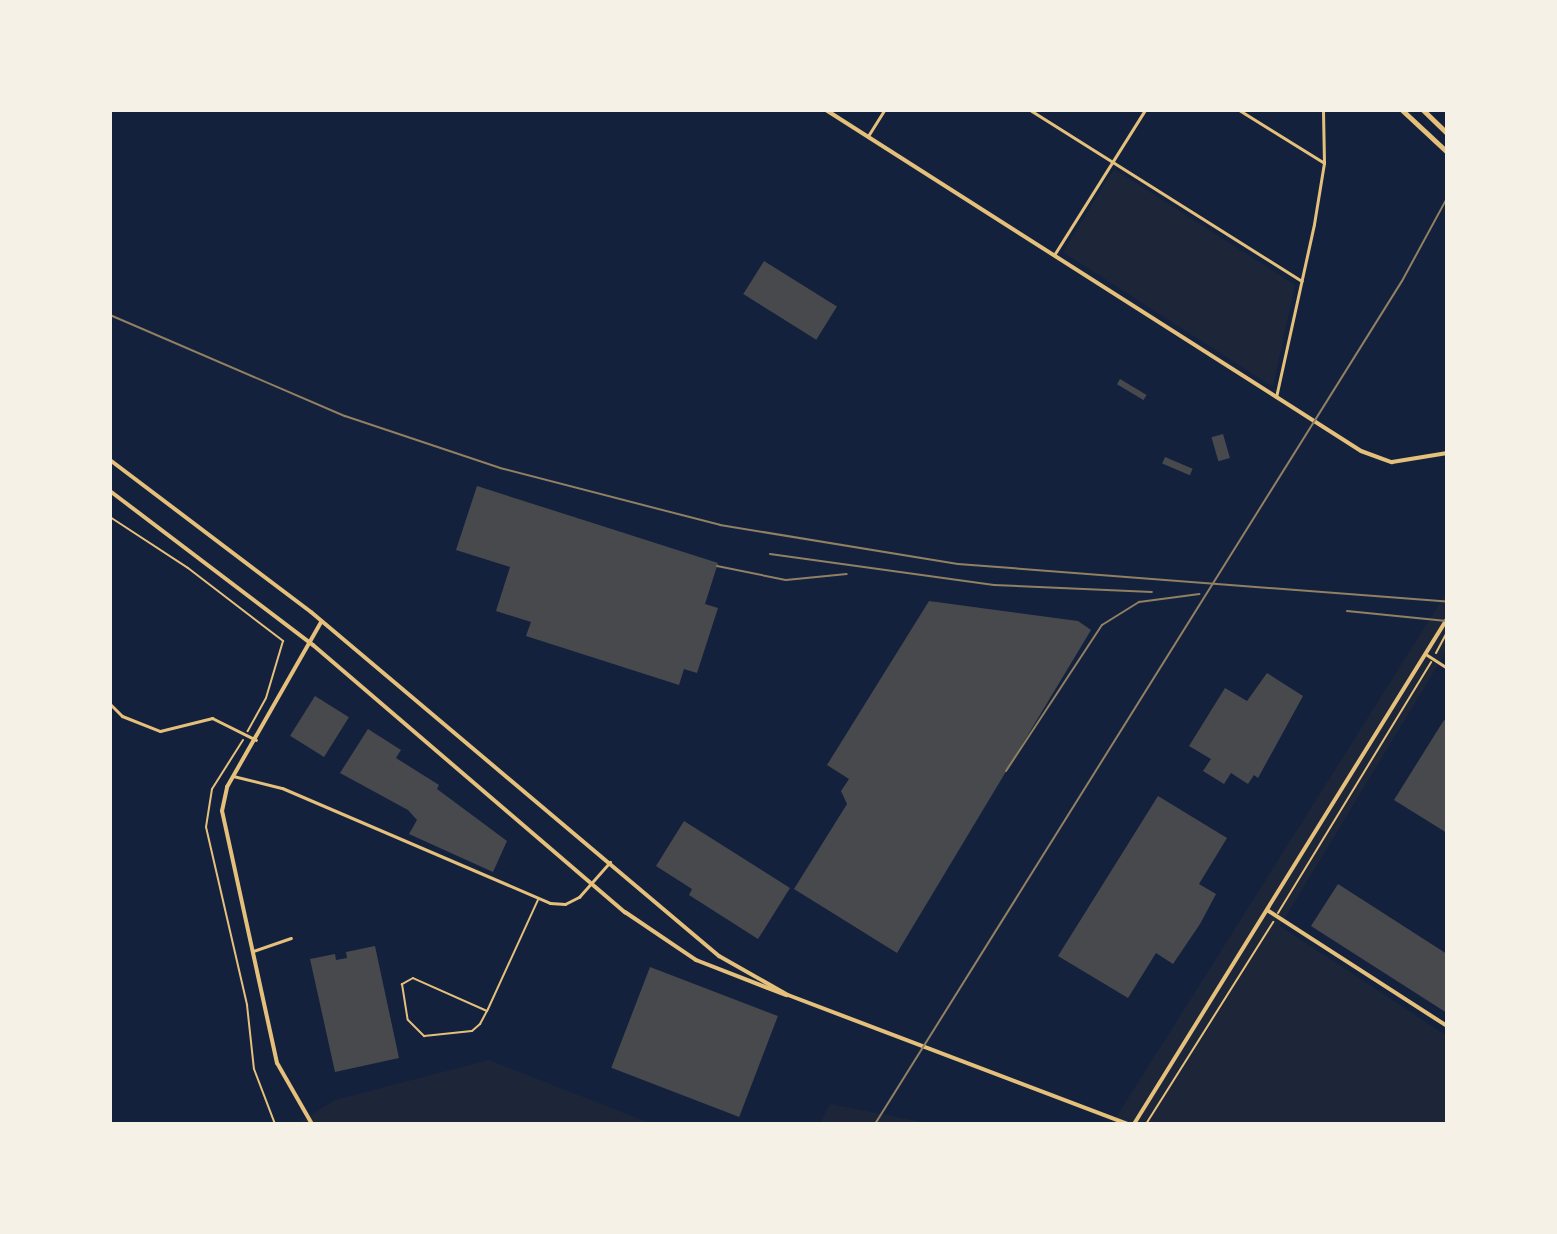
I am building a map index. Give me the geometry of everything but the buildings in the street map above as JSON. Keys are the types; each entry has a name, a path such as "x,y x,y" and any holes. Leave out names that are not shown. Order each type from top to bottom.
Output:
{"main road":[{"path":"1402,110 1447,152"},
{"path":"1423,110 1444,131"}],"street":[{"path":"826,110 1276,397 1378,458 1414,462 1447,453"},
{"path":"868,136 884,110"},
{"path":"1030,110 1302,281"},
{"path":"1054,255 1145,110"},
{"path":"1239,110 1324,163"},
{"path":"1276,397 1324,163 1323,110"},
{"path":"110,460 311,612 610,862 684,931 788,995"},
{"path":"110,491 313,645 591,884 696,960 1127,1124"},
{"path":"1134,1124 1447,619"},
{"path":"312,1124 277,1063 222,811 233,776 313,645 321,622"},
{"path":"1426,654 1447,668"},
{"path":"110,704 122,716 160,731 212,718 256,740"},
{"path":"233,776 282,788 538,898 565,904 591,884 610,862"},
{"path":"1267,910 1447,1026"},
{"path":"252,952 291,938"}],"lane":[{"path":"487,1011 413,978 402,984 408,1020 424,1036 472,1031 487,1011 538,898"}],"path":[{"path":"110,517 188,568 283,641 269,689"},
{"path":"1439,649 1447,633"},
{"path":"1281,908 1427,667"},
{"path":"1146,1124 1271,925"}],"shaded area":[{"path":"1114,169 1295,285 1273,387 1063,252"},
{"path":"1447,592 1447,650 1280,926 1447,1036 1447,1124 1112,1124"},
{"path":"489,1060 652,1124 296,1124 335,1100"},
{"path":"830,1104 932,1124 820,1124"}],"railway":[{"path":"875,1124 1402,281 1447,198"},
{"path":"110,315 345,416 500,468 720,525 958,564 1447,602"},
{"path":"770,554 994,585 1152,592"},
{"path":"717,566 786,580 847,574"},
{"path":"1006,771 1102,625 1139,602 1199,594"},
{"path":"1347,611 1447,621"}]}
